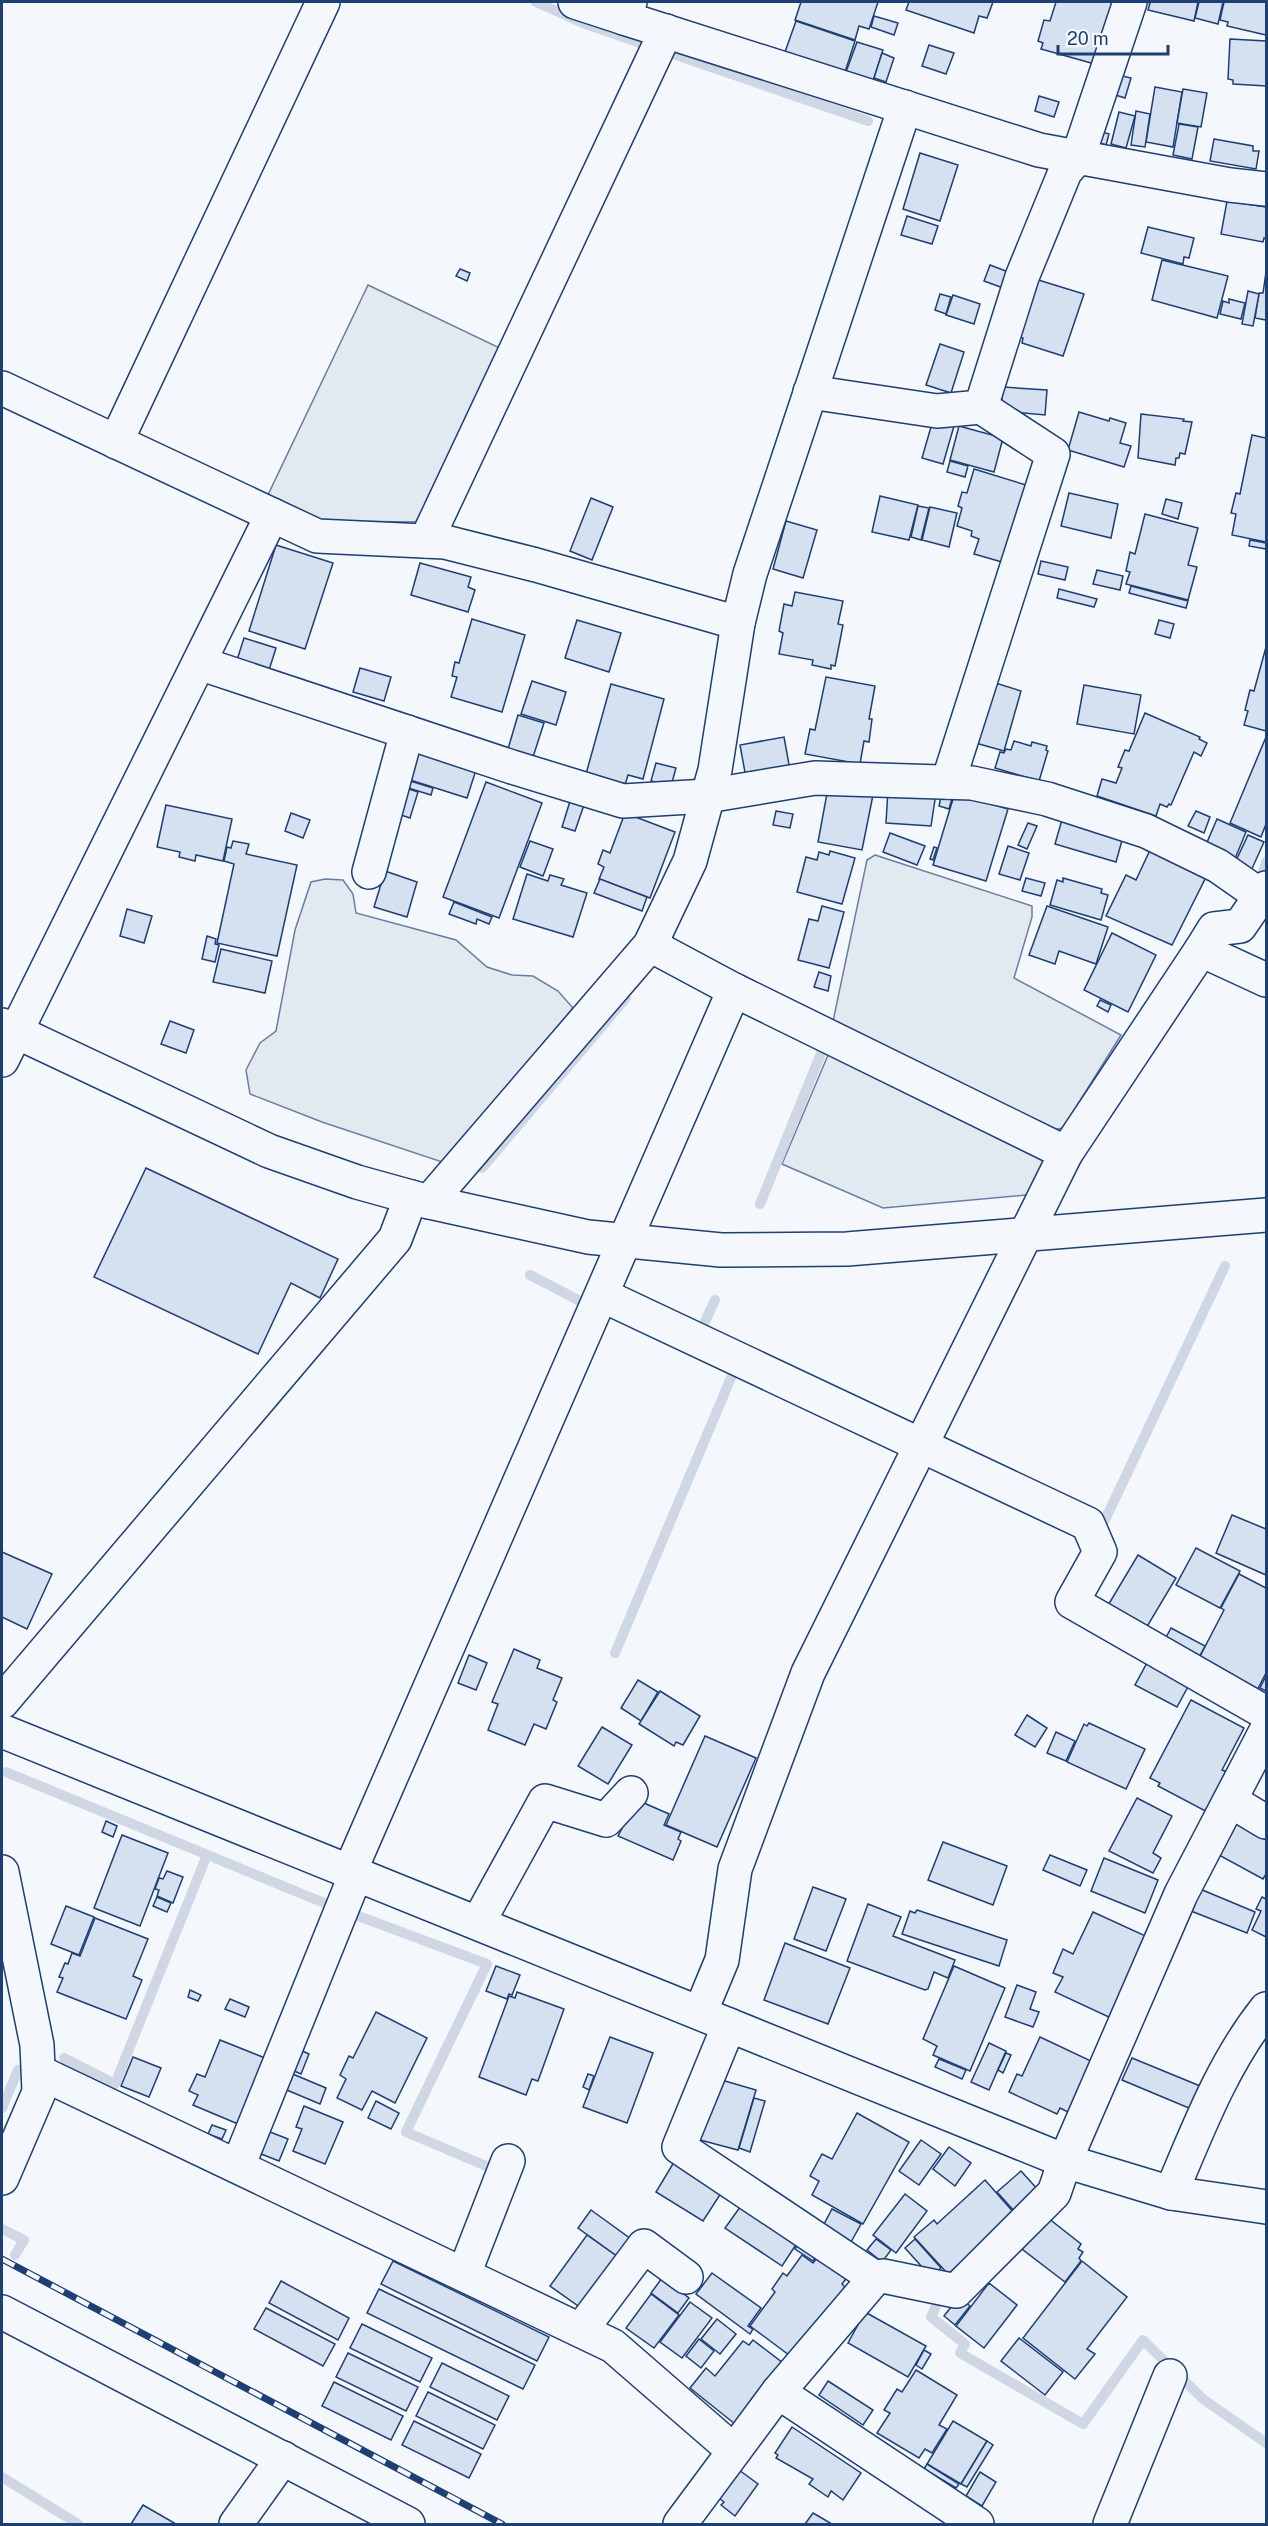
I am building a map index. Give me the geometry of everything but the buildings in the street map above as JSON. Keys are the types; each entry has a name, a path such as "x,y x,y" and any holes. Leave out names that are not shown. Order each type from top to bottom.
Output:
{"street":[{"path":"116,442 323,2"},
{"path":"575,2 627,10 666,31 1039,150 1230,185 1266,189"},
{"path":"981,406 1022,277 1065,172 1078,157 1130,2"},
{"path":"426,541 666,31"},
{"path":"2,1702 395,1239 420,1200 650,945 690,861 715,770 738,623 750,574 905,107"},
{"path":"2,388 317,536 445,542 536,565 738,623"},
{"path":"810,393 937,411 981,406 1053,454 948,782"},
{"path":"272,515 199,663 6,1038 269,1151 357,1182 420,1200 588,1237 721,1250 847,1249 1266,1215"},
{"path":"199,663 623,801 707,796 815,778 972,783 1047,799 1146,831 1218,866 1264,892 1240,926 1214,928 1066,1153 808,1673 735,1869 714,2019 679,2146 875,2278"},
{"path":"369,872 407,732"},
{"path":"650,945 734,990 1066,1153"},
{"path":"1201,950 1266,980"},
{"path":"238,2166 353,1873 734,990"},
{"path":"602,1295 1088,1524 1100,1552 1072,1602 1266,1713"},
{"path":"2,1731 1065,2161 1171,2193 1266,2207"},
{"path":"680,2524 778,2392 875,2278 883,2276 956,2291 1054,2193 1065,2161 1180,1894 1231,1802 1266,1731"},
{"path":"478,1923 545,1801 606,1820 631,1793"},
{"path":"1231,1802 1266,1822"},
{"path":"2,1872 37,2044 39,2072 39,2092 2,2178"},
{"path":"1171,2193 1211,2100 1249,2031 1266,2009"},
{"path":"39,2072 613,2346 734,2451"},
{"path":"464,2274 508,2161"},
{"path":"580,2330 645,2246 686,2277"},
{"path":"2,2312 408,2524"},
{"path":"1110,2524 1170,2376"},
{"path":"778,2392 977,2524"},
{"path":"236,2524 283,2458"}],"shaded area":[{"path":"368,285 506,351 426,522 316,521 267,497"},
{"path":"875,855 1032,906 1032,917 1014,978 1121,1035 1063,1128 1052,1130 832,1026 867,860"},
{"path":"325,879 343,880 353,894 356,913 456,940 487,967 512,975 533,976 558,991 573,1008 445,1163 322,1122 250,1094 246,1070 260,1043 276,1031 295,930 311,882"},
{"path":"831,1048 1053,1158 1037,1194 883,1208 782,1164"}],"waterway":[{"path":"536,2 583,23 640,43"},
{"path":"670,53 868,121"},
{"path":"1261,878 1266,862"},
{"path":"482,1168 626,998"},
{"path":"760,1204 822,1051"},
{"path":"1105,1520 1225,1266"},
{"path":"530,1275 582,1302"},
{"path":"702,1328 715,1300"},
{"path":"615,1653 733,1373"},
{"path":"6,1772 329,1905"},
{"path":"64,2058 115,2084 207,1855"},
{"path":"353,1914 487,1964 406,2132 491,2168"},
{"path":"2,2108 18,2070"},
{"path":"2,2229 24,2240 15,2255"},
{"path":"937,2304 931,2317 965,2344 960,2353 1083,2424 1143,2340 1203,2399 1266,2443"},
{"path":"2,2477 78,2524"}],"railway":[{"path":"2,2259 502,2524"}]}
